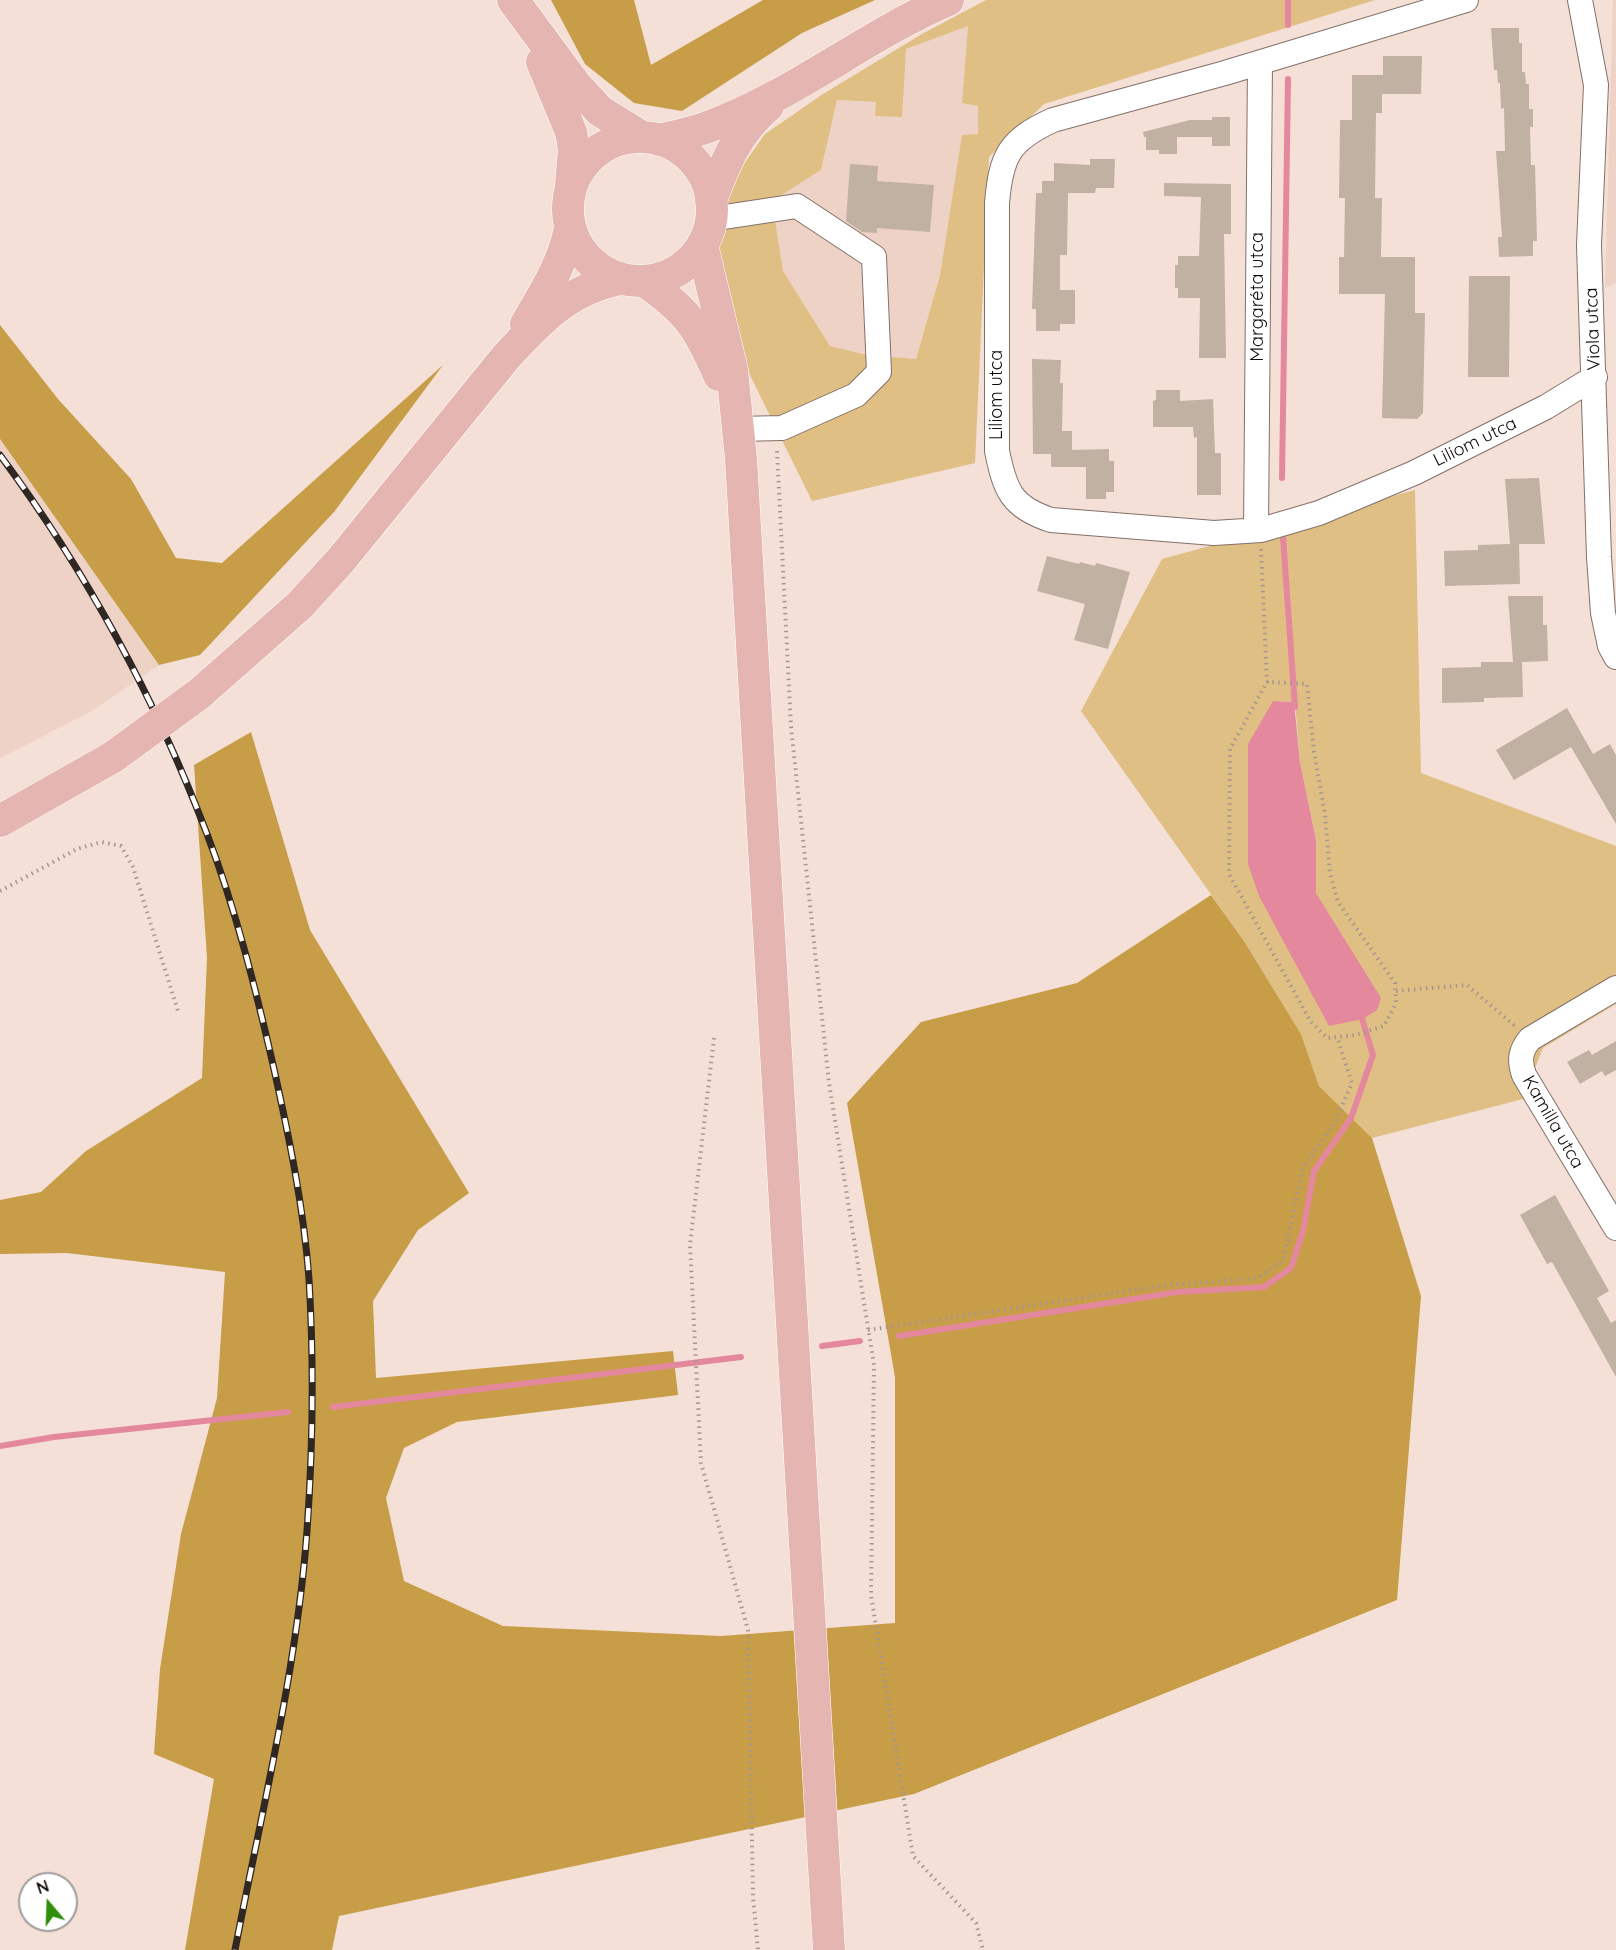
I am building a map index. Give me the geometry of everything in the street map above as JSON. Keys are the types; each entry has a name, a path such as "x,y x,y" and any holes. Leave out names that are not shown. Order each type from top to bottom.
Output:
{"main road":[{"path":"571,185 580,167 603,147 622,139 650,138 707,128 790,88 888,28 948,0"},
{"path":"519,10 575,84 600,111 650,138 676,147 691,158 707,182 708,221 732,370 747,540 829,1950"},
{"path":"519,10 571,132 574,149 567,207 570,228 578,247 592,263 632,280 682,309 695,325 736,419"},
{"path":"0,821 112,757 199,694 246,656 300,605 341,560 533,327 572,296 598,283 632,280 678,270 708,221 730,152 743,130 790,88"},
{"path":"506,357 559,266 566,249 570,228"}],"street":[{"name":"Liliom utca","path":"1466,0 1260,63 1053,120 1028,131 1012,148 1000,168 997,203 997,451 1002,477 1018,503 1028,512 1051,520 1214,533 1258,530 1319,513 1414,472 1546,407 1602,364"},
{"name":"Viola utca","path":"1580,0 1596,85 1589,245 1602,364 1603,613 1610,646 1616,657"},
{"name":"Margaréta utca","path":"1258,530 1260,63"},
{"path":"708,221 797,206 874,257 879,372 856,395 782,428 736,419"},
{"path":"1530,1039 1616,988"},
{"name":"Kamilla utca","path":"1530,1039 1522,1049 1520,1062 1524,1075 1616,1228"}],"path":[{"path":"777,451 791,727 829,1083 874,1365 871,1595 913,1856 976,1923 983,1950"},
{"path":"1258,530 1267,682 1230,749 1229,874 1311,1022 1327,1038 1355,1035 1384,1026 1396,1003 1395,982 1338,902 1329,874 1325,814 1314,752 1307,684 1267,682"},
{"path":"0,891 77,849 101,842 121,846 133,867 178,1011"},
{"path":"1396,991 1467,985 1530,1039"},
{"path":"868,1330 1160,1286 1258,1278 1283,1260 1303,1168 1335,1122 1352,1083 1338,1037"},
{"path":"714,1038 690,1245 691,1268 701,1463 748,1630 753,1897 758,1950"}],"shaded area":[{"path":"551,0 634,0 651,65 763,0 875,0 802,33 682,111 634,103 585,64"},
{"path":"986,0 1375,0 1044,104 989,157 975,463 812,501 746,367 716,246 732,181 765,134 823,94 922,34","holes":["968,26 962,103 978,106 978,134 962,135 940,275 916,359 867,355 830,346 783,271 772,201 821,170 837,100 876,102 875,116 902,117 906,49"]},
{"path":"1613,0 1616,0 1616,283 1605,288"},
{"path":"968,25 962,103 978,106 978,135 962,135 940,275 916,359 867,355 830,346 783,271 772,201 821,170 837,100 876,102 906,49"},
{"path":"0,325 58,399 131,479 176,558 222,563 443,365 334,512 200,655 159,665 0,439"},
{"path":"0,439 159,665 92,711 0,758"},
{"path":"1415,490 1421,773 1616,846 1616,1004 1543,1048 1523,1099 1372,1138 1319,1086 1301,1034 1244,941 1081,711 1162,559","holes":["1273,701 1295,702 1300,762 1316,840 1316,893 1344,942 1329,1026"]},
{"path":"1273,701 1294,702 1300,762 1316,840 1316,893 1381,998 1377,1010 1363,1019 1329,1026 1259,896 1248,864 1248,744"},
{"path":"251,732 310,930 469,1193 418,1230 373,1301 376,1378 673,1351 678,1395 457,1422 404,1448 386,1498 404,1581 503,1626 721,1636 895,1623 895,1377 847,1103 921,1022 1077,983 1211,895 1244,941 1301,1034 1319,1086 1372,1138 1421,1296 1397,1600 914,1794 339,1916 332,1950 185,1950 214,1779 154,1754 160,1669 181,1534 217,1398 225,1272 67,1253 0,1254 0,1200 41,1192 86,1151 202,1078 207,958 194,765"}],"building":[{"path":"1491,28 1519,28 1519,43 1522,43 1522,72 1525,72 1526,84 1529,84 1529,109 1533,109 1533,127 1530,127 1531,165 1535,165 1537,241 1533,241 1533,256 1499,257 1498,237 1502,237 1496,151 1505,151 1504,108 1501,109 1500,83 1498,83 1497,70 1494,70"},
{"path":"1383,56 1422,56 1421,94 1382,94 1382,113 1376,113 1375,198 1382,198 1381,257 1415,257 1415,313 1425,313 1423,413 1417,419 1382,418 1385,294 1339,294 1339,257 1344,257 1345,198 1339,198 1340,120 1352,120 1352,75 1383,75"},
{"path":"1212,117 1230,117 1230,146 1212,146 1212,137 1177,137 1177,154 1159,154 1159,150 1146,150 1146,137 1143,132 1190,120 1212,120"},
{"path":"1090,159 1115,159 1114,188 1096,188 1095,193 1068,193 1067,255 1060,255 1060,290 1075,290 1075,324 1060,324 1060,331 1036,331 1036,309 1032,309 1036,193 1042,193 1042,181 1054,181 1054,163 1090,165"},
{"path":"850,164 878,166 877,181 934,185 930,232 877,228 877,233 862,232 846,221"},
{"path":"1164,183 1231,184 1231,234 1224,234 1226,358 1199,358 1200,298 1178,298 1178,288 1175,288 1175,265 1178,265 1178,256 1199,256 1201,197 1164,196"},
{"path":"1469,276 1510,276 1509,377 1468,377"},
{"path":"1032,359 1061,360 1062,431 1072,431 1072,450 1109,449 1109,461 1114,461 1114,492 1106,492 1106,499 1086,499 1086,467 1051,467 1051,454 1033,454"},
{"path":"1156,390 1180,390 1180,401 1213,399 1215,453 1221,453 1221,495 1197,495 1197,437 1194,438 1193,427 1153,427 1153,401 1156,400"},
{"path":"1539,478 1545,544 1519,544 1520,584 1445,586 1444,551 1478,550 1478,545 1510,544 1505,479"},
{"path":"1047,556 1079,564 1080,562 1095,566 1096,563 1130,572 1108,649 1074,640 1085,604 1037,591"},
{"path":"1508,596 1543,596 1543,625 1547,625 1548,661 1522,662 1523,697 1484,698 1484,702 1442,703 1442,668 1481,667 1481,662 1513,662"},
{"path":"1567,708 1593,754 1610,744 1616,755 1616,824 1571,747 1514,780 1496,750"},
{"path":"1616,1041 1616,1070 1605,1076 1602,1071 1580,1084 1567,1062 1589,1050 1592,1055"},
{"path":"1555,1195 1609,1291 1597,1298 1611,1323 1616,1320 1616,1377 1552,1262 1547,1264 1520,1215"}],"waterway":[{"path":"1288,0 1288,25"},
{"path":"1282,478 1288,79"},
{"path":"1283,537 1295,707"},
{"path":"899,1336 1178,1292 1264,1287 1291,1268 1303,1231 1314,1171 1351,1118 1373,1055 1360,1012"},
{"path":"822,1346 860,1341"},
{"path":"333,1407 741,1357"},
{"path":"0,1446 54,1437 288,1412"}],"railway":[{"path":"0,455 61,544 117,638 187,784 207,834 245,950 274,1069 300,1200 307,1253 312,1342 312,1436 307,1531 287,1688 235,1950"}]}
